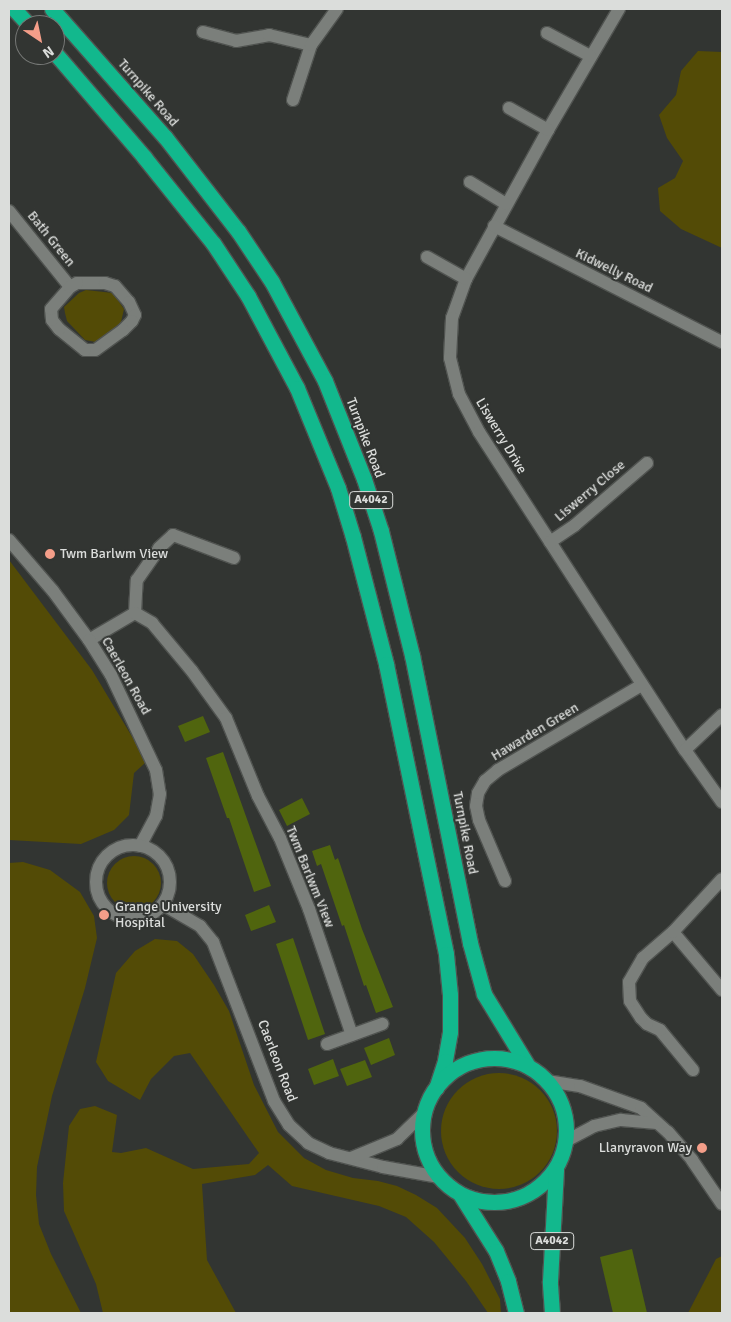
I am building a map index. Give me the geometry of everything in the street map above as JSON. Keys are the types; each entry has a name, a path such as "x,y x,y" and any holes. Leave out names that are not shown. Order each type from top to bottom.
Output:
{"highway":[{"name":"Turnpike Road","path":"52,9 165,137 238,230 277,290 325,381 357,460 381,530 412,655 470,943 484,994 528,1066"},
{"name":"A4042","path":"65,65 214,243 248,296 297,388 338,488 353,537 386,664 446,954 450,995 450,1032 445,1060 436,1088"},
{"path":"504,1058 528,1066 547,1080 557,1094 564,1109 567,1125 566,1141 556,1169 542,1185 523,1197 502,1202 480,1202 460,1194 439,1177 425,1151 422,1137 423,1114 436,1088 454,1070 478,1060 504,1058"},
{"name":"A4042","path":"552,1313 550,1281 556,1169"},
{"path":"460,1194 496,1251 508,1281 516,1313"}],"street":[{"path":"293,100 311,45 337,9"},
{"name":"Liswerry Drive","path":"619,9 590,56 506,204 466,279 452,318 450,358 459,394 479,432 684,750 722,802"},
{"path":"203,32 236,40 270,34 311,45"},
{"path":"548,33 590,56"},
{"path":"509,108 548,130"},
{"path":"470,182 506,204"},
{"name":"Bath Green","path":"9,211 70,286"},
{"name":"Kidwelly Road","path":"494,226 722,342"},
{"path":"427,257 466,279"},
{"name":"Bath Green","path":"77,283 105,283 115,286 135,316 132,321 104,344 95,350 85,350 58,330 52,320 51,309 70,286 77,283"},
{"name":"Liswerry Close","path":"550,542 574,525 647,462"},
{"path":"89,640 135,613 137,580 172,535 234,558"},
{"name":"Caerleon Road","path":"9,540 53,591 89,640 111,676 156,770 160,794 156,816 140,846"},
{"name":"Twm Barlwm View","path":"135,613 152,623 192,671 226,718 258,796 280,838 309,909 352,1035"},
{"name":"Hawarden Green","path":"505,881 479,820 476,806 478,793 485,781 498,770 642,685"},
{"path":"684,750 722,715"},
{"path":"140,846 157,854 167,868 170,879 169,891 164,905 147,916 135,919 122,918 111,912 102,902 97,890 96,878 100,865 108,855 118,848 140,846"},
{"path":"693,1070 660,1030 647,1024 630,1001 629,982 643,958 673,932 722,879"},
{"name":"Caerleon Road","path":"164,905 200,926 218,953 274,1101 288,1125 308,1143 329,1153 439,1177"},
{"path":"673,932 722,990"},
{"path":"327,1044 382,1024"},
{"path":"547,1080 580,1086 640,1108 668,1132 692,1160 722,1204"},
{"path":"351,1158 398,1139 423,1114"},
{"path":"566,1141 594,1126 621,1120 657,1123"}],"shaded area":[{"path":"698,51 722,52 722,248 681,229 660,211 658,188 675,178 683,161 667,138 659,115 676,95 681,71"},
{"path":"86,290 113,293 124,309 121,322 103,340 96,342 85,340 67,321 65,313 64,307 79,293"},
{"path":"9,560 92,670 137,745 145,763 134,773 129,815 114,830 81,844 9,840"},
{"path":"134,856 144,858 153,864 159,873 161,883 159,893 153,902 144,908 134,910 124,908 115,902 109,893 107,883 109,873 115,864 124,858"},
{"path":"23,862 50,870 80,892 94,916 97,938 85,988 52,1096 37,1167 36,1195 39,1224 51,1254 81,1313 9,1313 9,863"},
{"path":"155,939 177,941 193,954 214,985 229,1011 254,1085 278,1132 304,1158 326,1170 353,1178 378,1181 397,1186 437,1208 465,1238 482,1264 500,1299 501,1313 488,1313 466,1281 434,1242 406,1217 379,1206 292,1186 268,1165 255,1175 202,1184 207,1260 236,1313 103,1313 96,1284 64,1211 63,1183 69,1126 80,1109 95,1106 117,1115 112,1152 121,1153 146,1148 193,1169 249,1164 259,1153 190,1053 174,1056 151,1079 140,1100 108,1081 96,1062 116,973 135,951"},
{"path":"499,1073 521,1078 540,1090 552,1109 557,1131 552,1153 540,1172 521,1184 499,1189 477,1184 458,1172 446,1153 441,1131 446,1109 458,1090 477,1078"},
{"path":"722,1256 722,1313 688,1313 716,1259"}],"building":[{"path":"203,716 210,732 185,742 178,726"},
{"path":"223,752 271,886 254,892 206,758"},
{"path":"302,798 310,814 287,826 279,810"},
{"path":"330,845 335,860 338,858 362,929 393,1007 376,1013 366,985 364,986 321,864 317,866 312,851"},
{"path":"269,905 276,922 251,931 245,915"},
{"path":"293,938 325,1034 308,1040 276,944"},
{"path":"389,1038 395,1055 371,1065 364,1048"},
{"path":"333,1059 339,1076 314,1085 308,1069"},
{"path":"365,1060 372,1077 347,1086 340,1069"},
{"path":"632,1249 647,1313 613,1313 600,1257"}],"place":[{"name":"Twm Barlwm View","path":"50,554"},
{"name":"Grange University Hospital","path":"104,915"},
{"name":"Llanyravon Way","path":"702,1148"}]}
